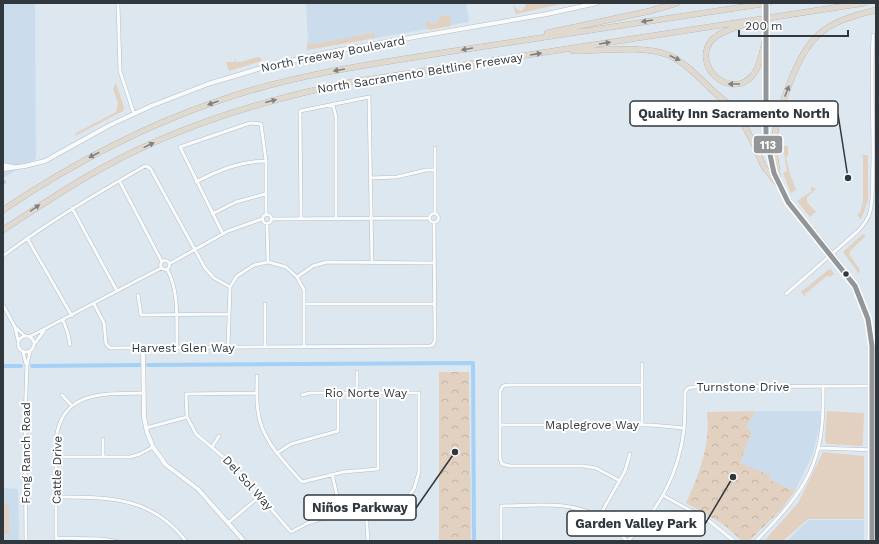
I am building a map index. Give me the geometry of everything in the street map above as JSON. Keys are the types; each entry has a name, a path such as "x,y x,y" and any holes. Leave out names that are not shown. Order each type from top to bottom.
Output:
{"highway":[{"path":"505,42 650,11 677,3"},
{"path":"671,18 742,3"},
{"name":"North Sacramento Beltline Freeway","path":"3,210 80,162 113,145 171,118 219,100 267,86 316,74 505,42 767,3"},
{"name":"North Sacramento Beltline Freeway","path":"3,230 62,191 107,165 181,131 251,106 301,92 352,82 866,3"},
{"path":"778,184 778,168 774,146 776,126 780,108 800,58 816,36 826,27 851,16 876,10"},
{"path":"755,20 719,34 712,40 706,57 712,74 718,79 732,85 747,80 757,68 767,33"},
{"path":"553,51 639,50 667,55 691,68 732,105 742,110 766,111"},
{"path":"723,98 742,123 752,140 764,167 778,184"}],"main road":[{"path":"767,3 766,111 767,144 771,164 778,184 795,211 853,282 865,310 871,337 874,450 874,521 872,541"}],"street":[{"path":"118,3 120,71 134,114"},
{"name":"North Freeway Boulevard","path":"3,168 34,164 54,157 134,114 208,84 281,63 340,50 540,16 597,3"},
{"path":"786,294 832,255 864,224 871,205 873,35"},
{"path":"301,218 300,111 369,97 372,263"},
{"path":"333,105 336,117 336,218"},
{"path":"177,348 175,286 167,269 169,264 194,249 244,224 262,219 266,215 266,161 261,124 250,123 180,147 223,234"},
{"path":"434,223 439,218 435,214 435,148"},
{"path":"196,182 211,174 244,162 266,161"},
{"name":"North Freeway Boulevard","path":"3,165 14,167"},
{"path":"3,256 72,208 120,182 145,166 150,168 205,268 214,278 230,287"},
{"path":"370,178 397,177 426,170 435,170"},
{"path":"120,182 162,262 161,268"},
{"path":"212,214 236,202 265,194"},
{"path":"72,208 117,291"},
{"path":"268,262 267,224 272,219 430,218 432,214 435,214"},
{"path":"266,215 269,215 272,219"},
{"path":"305,304 434,304 434,223 430,218"},
{"path":"262,219 263,222 267,224"},
{"path":"27,238 72,316"},
{"path":"162,262 165,261 169,264"},
{"path":"228,348 230,287 237,276 254,264 268,262 286,267 297,277 304,290 304,346"},
{"path":"297,277 306,270 327,262 434,263"},
{"path":"18,340 46,329 72,316 161,268 167,269"},
{"path":"138,295 141,315 229,314"},
{"name":"Harvest Glen Way","path":"94,304 104,323 108,347 228,348 433,345 435,340 434,304"},
{"path":"265,304 265,347"},
{"path":"3,305 15,327 18,347 22,352 30,352 34,348 34,343 46,329"},
{"path":"63,320 70,345"},
{"path":"15,327 34,343"},
{"path":"143,348 144,417 146,428 153,447 166,465 198,489 244,541"},
{"name":"Fong Ranch Road","path":"22,352 27,365"},
{"name":"Fong Ranch Road","path":"26,541 25,419 27,365 30,352"},
{"path":"642,364 642,425"},
{"path":"357,372 357,393"},
{"path":"257,376 258,410 261,426 267,440 302,482 332,474 378,468 378,393"},
{"path":"620,481 602,471 583,466 507,466 502,464 500,460 501,388 507,385 642,385"},
{"path":"756,541 783,513 800,492 811,471 819,448 823,418 823,386"},
{"name":"Turnstone Drive","path":"627,541 650,517 664,496 673,478 684,428 685,392 690,387 872,386"},
{"name":"Cattle Drive","path":"56,540 56,439 59,426 64,415 72,406 83,399 98,394 144,393"},
{"name":"Del Sol Way","path":"257,393 186,394 187,417 196,434 234,466 291,532 322,518 341,513"},
{"name":"Rio Norte Way","path":"302,395 310,393 419,393 419,472 414,488 407,498"},
{"path":"277,453 291,444 338,431 338,393"},
{"path":"62,395 72,406"},
{"path":"146,428 187,417"},
{"name":"Maplegrove Way","path":"500,425 642,425 684,428"},
{"path":"212,447 220,436"},
{"path":"103,439 103,457"},
{"path":"56,457 135,456 153,447"},
{"path":"819,448 874,450"},
{"path":"599,517 620,481 627,466 630,454"},
{"path":"332,474 341,513 391,508 407,498 416,507"},
{"path":"228,523 260,496"},
{"path":"664,496 708,520 734,541"},
{"path":"56,497 104,497 134,503 161,516 175,528 186,541"},
{"path":"501,541 501,506 567,506 583,510 599,517 627,541"},
{"path":"366,510 368,541"},
{"path":"56,540 101,539 116,541"}],"shaded area":[{"path":"3,3 35,3 36,159 3,178"},
{"path":"306,3 466,3 469,22 306,50 308,39"},
{"path":"755,411 820,411 820,424 813,454 795,491 769,479 769,475 740,463 752,431 746,428"},
{"path":"3,488 18,489 19,541 3,541"},
{"path":"808,520 864,520 864,541 787,541"}],"green space":[{"path":"527,3 566,3 516,14 513,5 518,10 522,11"},
{"path":"446,15 450,17 451,26 428,30 425,21 435,24 441,16"},
{"path":"374,33 375,38 307,50 307,43 309,45"},
{"path":"258,57 261,58 262,61 229,71 226,62 234,62 235,59 236,62 241,62"},
{"path":"116,83 124,107 123,111 75,136 76,133 116,112 118,103 113,89"},
{"path":"783,146 788,146 788,155 786,157 796,190 791,193 783,173 787,171"},
{"path":"860,155 868,155 868,200 861,220 857,214 860,213 863,201 863,156"},
{"path":"813,187 814,189 816,188 818,190 816,189 807,197 807,202 815,211 817,211 810,217 797,201 812,191 810,188"},
{"path":"863,234 866,236 851,250 849,254 860,270 859,274 843,252"},
{"path":"831,269 834,274 830,277 827,276 805,294 806,298 801,292"},
{"path":"439,372 469,372 471,541 439,541"},
{"path":"755,411 746,428 752,431 740,463 770,475 769,479 795,491 781,510 749,541 742,541 723,524 686,503 699,471 706,447 708,424 707,412"},
{"path":"827,411 864,413 862,446 827,444 825,440"},
{"path":"823,452 864,456 864,519 808,519 783,541 764,541 798,503"},
{"path":"3,500 9,508 9,534 3,534"}],"waterway":[{"path":"148,365 473,363 474,541"},
{"path":"32,366 139,365"},
{"path":"3,366 21,366"}],"transit line":[{"name":"113","path":"766,3 766,136 774,173 788,202 855,286 868,319 872,346 872,541"}],"place":[{"name":"Quality Inn Sacramento North","path":"848,178"},
{"name":"Niños Parkway","path":"455,452"},
{"name":"Garden Valley Park","path":"733,477"}]}
